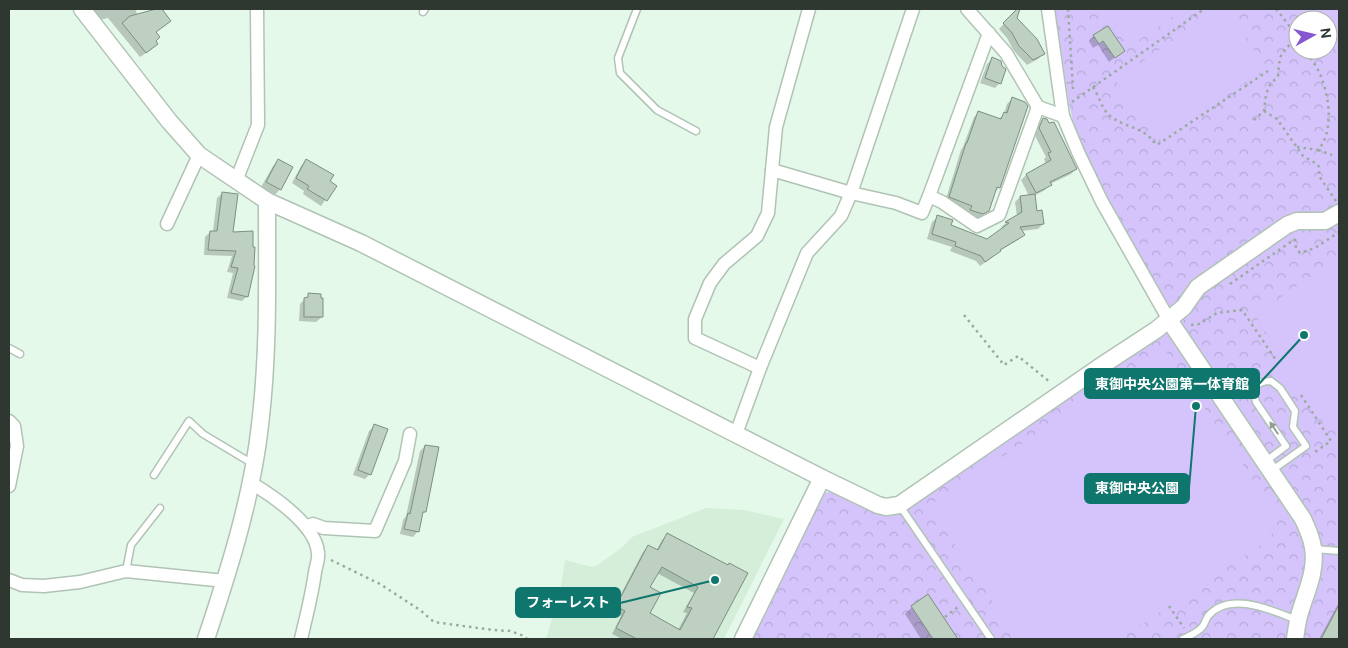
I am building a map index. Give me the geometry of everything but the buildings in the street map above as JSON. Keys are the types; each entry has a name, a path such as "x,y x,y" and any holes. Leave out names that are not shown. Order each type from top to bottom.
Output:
{"street":[{"path":"82,9 169,121 199,155 267,201 361,243 822,478 874,507 886,508 899,505 1169,320 1184,307 1198,286 1287,225 1297,221 1325,221 1338,207"},
{"path":"236,181 258,125 257,9"},
{"path":"760,368 695,338 695,318 710,283 724,264 757,236 768,214 776,127 809,9"},
{"path":"736,434 806,253 841,216 851,193 912,9"},
{"path":"967,9 1006,54 1038,107"},
{"path":"1048,9 1066,110 1078,152 1102,202 1169,320 1303,519 1313,549 1310,584 1298,621 1295,639"},
{"path":"772,170 851,193 896,203 922,213 989,33"},
{"path":"929,196 942,202 977,226 998,215 1038,107"},
{"path":"1038,107 1066,110"},
{"path":"167,224 199,155"},
{"path":"206,639 225,581 251,483 260,426 267,309 267,201"},
{"path":"9,422 14,426 17,446 9,486"},
{"path":"307,526 313,524 324,528 375,531 405,461 410,434"},
{"path":"743,639 822,478"},
{"path":"251,483 266,492 307,526 315,542 318,553 311,599 300,639"},
{"path":"9,580 22,585 44,586 80,582 126,572 225,581"}],"lane":[{"path":"637,9 618,58 620,73 657,110 696,132"},
{"path":"9,348 20,354"},
{"path":"1271,381 1280,388 1295,411 1293,427 1306,446 1268,466 1286,446 1256,402 1254,392 1257,384 1271,381"},
{"path":"154,474 189,421 203,434 254,465"},
{"path":"899,505 991,639"},
{"path":"126,572 131,545 160,508"},
{"path":"1313,549 1339,551"},
{"path":"1183,639 1202,628 1209,615 1223,605 1255,605 1298,621"}],"path":[{"path":"1068,9 1074,101"},
{"path":"1066,110 1074,101 1093,87 1204,9"},
{"path":"1276,9 1288,24"},
{"path":"1254,120 1264,111 1266,94 1270,85 1278,76 1278,60 1281,53 1288,48"},
{"path":"1311,60 1319,71 1328,114 1326,136 1318,150"},
{"path":"1093,87 1104,109 1112,117 1148,134 1157,145 1268,71"},
{"path":"1264,111 1277,119 1303,156 1317,164 1319,176 1338,207"},
{"path":"1298,147 1318,150 1332,155"},
{"path":"1223,285 1229,285 1295,238 1296,248 1300,253 1315,248 1339,232"},
{"path":"1186,328 1199,324 1217,314 1242,310 1276,360"},
{"path":"964,315 1004,365 1018,356 1053,385 1060,394"},
{"path":"1191,325 1194,318"},
{"path":"318,553 344,568 380,584 420,610 434,622 510,631 527,639"},
{"path":"1169,606 1184,627"},
{"path":"945,617 958,607"}],"shaded area":[{"path":"706,508 744,510 784,519 724,639 546,639 560,591 565,560 592,567 620,549 632,537"}],"green space":[{"path":"1055,9 1339,9 1339,639 748,639 822,494 835,492 879,512 1179,321 1149,274 1116,216 1075,130 1069,104"},
{"path":"1105,9 1184,9 1130,46"},
{"path":"1221,9 1226,9 1266,68 1157,141 1115,80"},
{"path":"1339,257 1339,428 1334,431 1307,391 1296,398 1272,363 1282,356 1255,315"},
{"path":"1164,348 1275,513 1271,538 1120,639 1018,639 929,506"}],"place":[{"name":"東御中央公園第一体育館","path":"1304,335"},
{"name":"東御中央公園","path":"1196,406"},
{"name":"フォーレスト","path":"715,580"}]}
